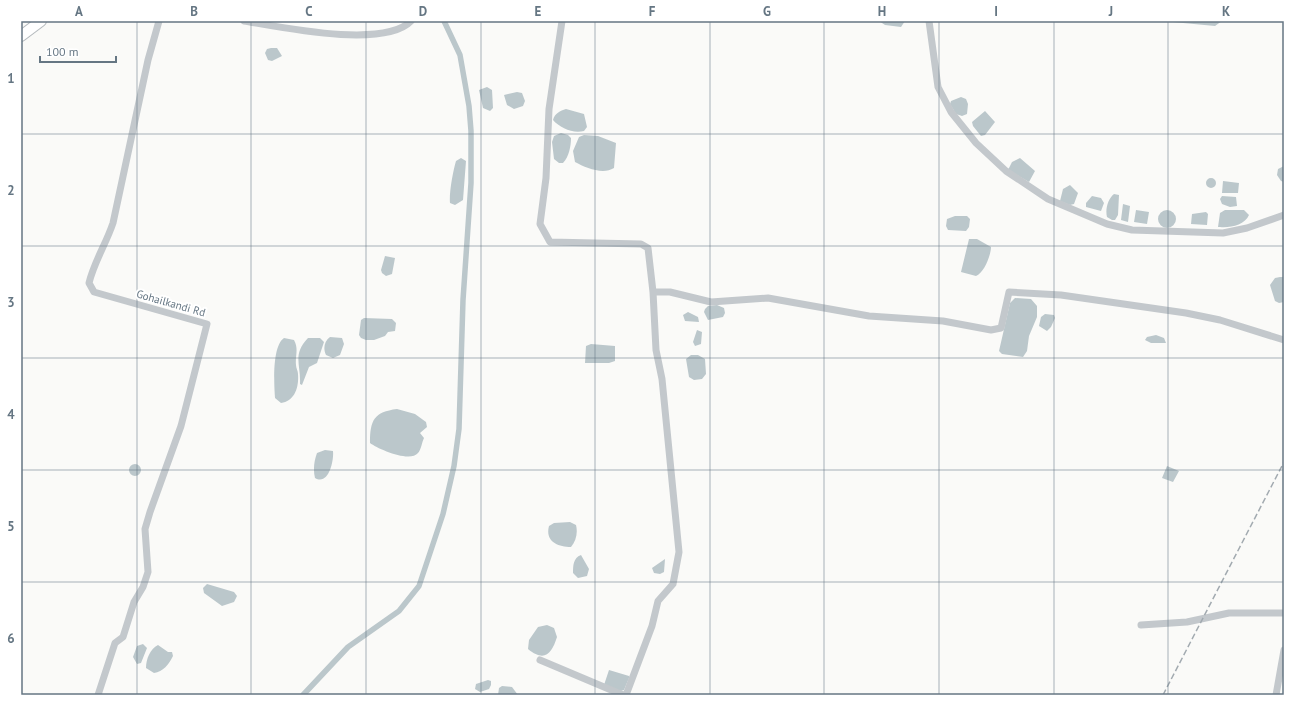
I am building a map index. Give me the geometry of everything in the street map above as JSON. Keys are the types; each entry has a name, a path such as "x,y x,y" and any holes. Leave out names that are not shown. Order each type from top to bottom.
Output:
{"highway":[{"path":"21,36 41,21"}],"street":[{"name":"Gohailkandi Rd","path":"98,695 115,643 123,637 134,602 143,587 148,572 145,529 181,426 207,324 94,292 89,282 92,272 107,242 113,223 148,60 159,21"},
{"path":"244,21 301,30 354,35 379,34 405,27 411,21"},
{"path":"540,660 624,695 652,626 658,601 673,584 679,552 662,379 656,350 653,292 647,246 641,244 550,242 540,224 546,178 549,109 562,21"},
{"path":"929,21 938,87 951,112 976,143 1006,172 1048,199 1107,224 1140,230 1223,233 1247,228 1284,215"},
{"path":"653,292 670,292 711,302 768,298 869,316 943,322 991,330 1001,328 1009,292 1061,295 1220,320 1284,340"},
{"path":"1141,625 1187,622 1230,613 1284,613"},
{"path":"1276,695 1284,650"}],"shaded area":[{"path":"879,21 905,21 901,27 885,25"},
{"path":"1162,21 1222,21 1215,26"},
{"path":"277,48 282,56 272,61 268,60 265,53 267,49"},
{"path":"487,87 492,90 493,108 490,111 483,108 479,90"},
{"path":"517,92 522,93 525,101 523,106 514,109 507,105 504,95"},
{"path":"961,97 966,99 968,104 967,114 962,116 956,114 950,104 951,101"},
{"path":"566,109 584,114 587,127 584,131 576,132 567,130 559,126 553,120 558,113"},
{"path":"985,111 995,122 985,135 981,136 973,126 972,122"},
{"path":"561,133 568,135 571,138 571,141 567,158 563,163 559,163 554,159 552,142 554,136"},
{"path":"584,135 598,136 616,143 614,168 600,171 575,162 573,151 579,137"},
{"path":"461,158 466,161 463,200 455,205 450,203 451,188 456,161"},
{"path":"1020,158 1035,171 1029,182 1008,170 1012,162"},
{"path":"1284,166 1284,182 1281,181 1277,175 1278,169"},
{"path":"1209,178 1213,178 1215,179 1215,187 1209,188 1206,185 1206,181"},
{"path":"1223,181 1239,183 1238,193 1222,193"},
{"path":"1070,185 1078,193 1074,204 1070,205 1060,201 1063,189"},
{"path":"1114,194 1119,195 1118,215 1115,220 1112,220 1107,217 1106,211 1109,201"},
{"path":"1092,196 1101,198 1104,203 1101,211 1086,207 1086,203"},
{"path":"1222,196 1236,197 1237,206 1230,207 1222,204 1220,199"},
{"path":"1123,204 1130,206 1128,222 1121,220"},
{"path":"1136,210 1149,212 1147,224 1134,222"},
{"path":"1167,210 1173,213 1176,219 1173,225 1167,228 1161,225 1158,219 1161,213"},
{"path":"1225,210 1244,210 1249,215 1244,221 1237,225 1218,227 1220,213"},
{"path":"1206,212 1208,214 1207,225 1191,224 1192,214"},
{"path":"955,216 967,216 970,219 969,227 966,231 948,230 946,226 947,219"},
{"path":"969,239 977,239 991,247 990,254 982,271 976,276 961,272"},
{"path":"385,256 395,258 392,274 386,276 381,270"},
{"path":"1284,277 1284,302 1279,303 1275,301 1270,285 1275,278"},
{"path":"1015,298 1031,299 1037,306 1037,317 1029,336 1027,351 1023,357 1002,354 999,351 1010,303"},
{"path":"717,305 724,308 725,313 723,317 708,320 704,312 705,309 708,306"},
{"path":"688,312 698,317 699,322 685,321 683,315"},
{"path":"1045,314 1054,315 1055,318 1051,327 1047,331 1039,326 1041,317"},
{"path":"364,318 392,319 396,323 395,331 388,332 385,336 374,340 366,340 361,338 359,335 361,320"},
{"path":"697,330 702,332 701,344 695,346 693,342"},
{"path":"1156,335 1164,338 1166,343 1151,343 1145,340 1147,337"},
{"path":"330,337 342,338 344,344 340,355 333,358 326,355 325,350 325,343"},
{"path":"284,338 294,340 297,349 296,365 298,384 293,396 286,402 281,403 275,398 274,384 277,349 280,342"},
{"path":"308,338 320,338 324,342 317,363 309,367 302,385 300,384 298,360 300,350"},
{"path":"591,344 615,346 615,361 609,363 585,363 586,346"},
{"path":"691,355 698,355 705,359 706,374 702,379 694,380 689,377 686,359"},
{"path":"397,409 415,414 426,422 427,427 420,433 424,438 421,448 414,456 401,456 394,454 370,443 372,423 375,418 383,412"},
{"path":"325,450 333,451 333,460 330,471 320,480 315,478 315,462 317,453"},
{"path":"133,464 137,464 141,470 137,476 133,476 129,472 129,468"},
{"path":"1167,466 1179,471 1173,482 1162,478"},
{"path":"570,522 576,525 577,531 573,545 571,547 566,547 553,542 549,536 549,526 554,523"},
{"path":"581,555 589,569 587,576 578,578 573,573 573,565 576,558"},
{"path":"665,559 664,572 660,574 654,573 652,568"},
{"path":"207,584 234,592 237,596 234,602 222,606 204,593 203,588"},
{"path":"547,625 554,628 557,637 553,648 550,652 543,656 528,649 529,640 538,627"},
{"path":"143,644 147,648 141,663 137,664 133,657 137,646"},
{"path":"158,645 168,652 172,652 173,656 165,667 154,673 146,668 146,665 151,652"},
{"path":"609,670 629,676 624,690 621,691 604,685"},
{"path":"488,680 491,681 489,689 480,692 475,689 476,684"},
{"path":"502,686 512,687 518,695 498,695 499,688"}],"waterway":[{"path":"303,695 348,647 399,611 419,586 443,514 454,466 459,429 463,300 471,183 471,131 469,106 460,55 444,21"}],"railway":[{"path":"1163,695 1284,462"}]}
